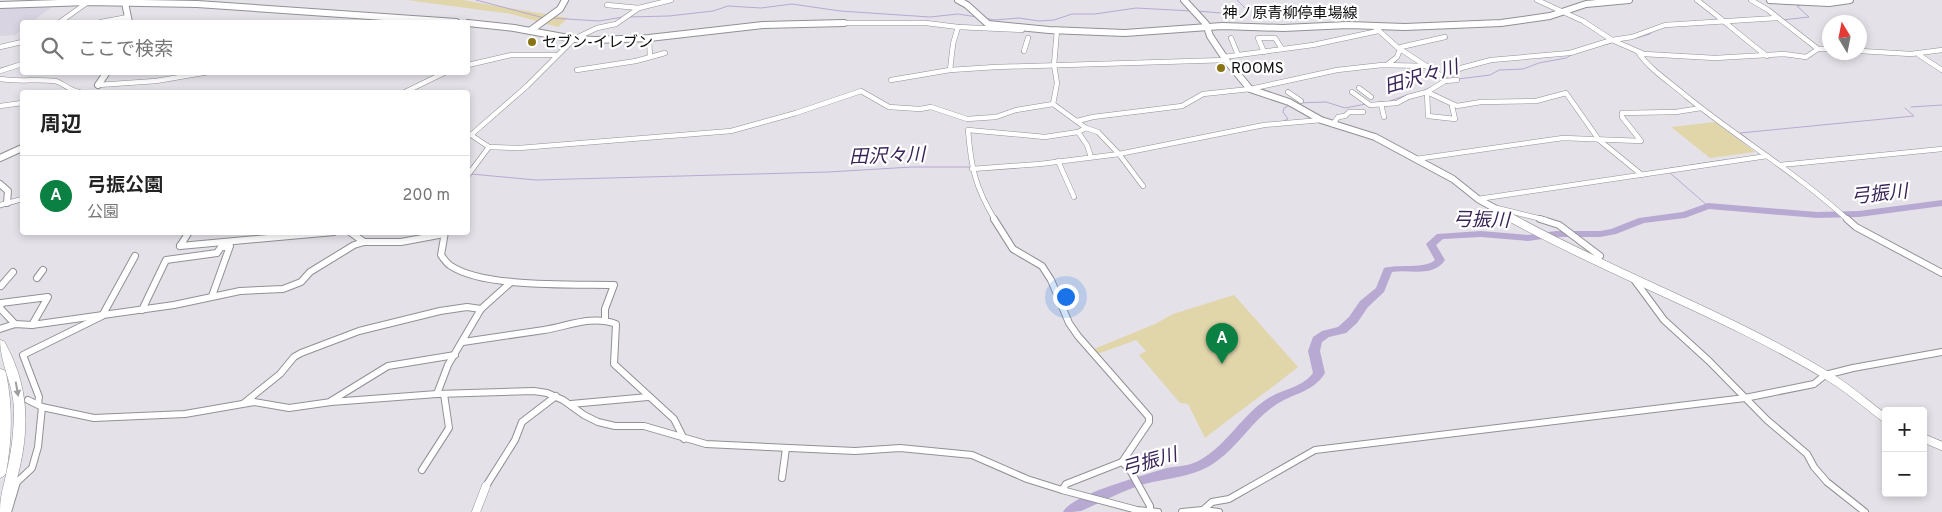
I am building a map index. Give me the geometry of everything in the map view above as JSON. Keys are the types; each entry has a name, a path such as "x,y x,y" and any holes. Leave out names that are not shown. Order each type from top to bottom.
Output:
{"highway":[{"path":"0,344 12,368 19,400 18,438 6,476"},
{"path":"0,373 4,388 7,421 6,476 1,512"}],"street":[{"path":"531,30 558,10 565,0"},
{"path":"607,5 639,8 671,0"},
{"path":"958,0 967,5 988,24"},
{"path":"1184,0 1208,27 1210,36 1225,59 1250,89 1290,102 1320,120 1369,134 1453,179 1478,199 1566,248 1713,316 1825,375 1882,416"},
{"path":"1536,0 1583,21 1612,40 1638,52 1680,57 1768,56 1784,54 1806,58 1818,49 1822,49"},
{"name":"神ノ原青柳停車場線","path":"988,24 1049,30 1126,33 1208,27 1377,29 1501,23 1533,19 1586,4 1630,0"},
{"path":"1697,0 1727,21 1742,37 1768,56"},
{"path":"1751,0 1768,10 1818,49"},
{"path":"1770,0 1822,3 1850,0"},
{"path":"126,1 128,20"},
{"path":"0,5 126,1 243,6 421,20"},
{"path":"63,20 88,2"},
{"path":"639,8 616,24 597,28 574,39 527,86 471,135 489,147 519,148 732,131 796,113 861,91 889,107 931,107 968,119 996,118 1016,110 1053,104 1086,128 1098,132 1143,186"},
{"path":"1352,92 1368,104 1397,103 1408,97 1427,92 1454,77 1461,68 1473,63 1498,58 1561,54 1612,40 1632,37 1660,26 1779,19"},
{"path":"470,23 531,30 574,39 649,38 739,26 844,23 926,23 958,27 1049,30"},
{"path":"958,27 988,24"},
{"path":"950,70 953,44 958,27"},
{"path":"891,80 950,70 1225,59 1377,29 1400,49 1428,66 1437,75 1454,77"},
{"path":"1053,104 1057,83 1054,65 1057,30"},
{"path":"1388,64 1397,57 1401,47 1445,37"},
{"path":"649,38 650,57"},
{"path":"1024,51 1028,38"},
{"path":"1231,38 1238,55"},
{"path":"1264,52 1258,38 1276,38 1282,49"},
{"path":"0,47 20,42"},
{"path":"1867,51 1894,55 1919,55 1942,50"},
{"path":"1638,52 1645,62 1701,108 1820,194 1844,218 1869,235 1942,273"},
{"path":"577,70 636,61 665,53"},
{"path":"470,64 487,59 512,55 556,55"},
{"path":"1919,55 1942,70"},
{"path":"1077,121 1093,117 1182,106 1204,94 1250,89 1337,70 1388,64 1428,66"},
{"path":"0,71 20,65"},
{"path":"96,90 105,75"},
{"path":"100,85 156,82 193,75"},
{"path":"410,90 440,75"},
{"path":"0,79 16,82 56,81 69,90"},
{"path":"1358,88 1371,97"},
{"path":"1288,92 1300,101"},
{"path":"1427,92 1428,116 1455,119 1452,106"},
{"path":"1427,92 1452,106 1536,100 1566,93 1599,140 1642,175"},
{"path":"0,106 20,103"},
{"path":"1381,104 1384,117"},
{"path":"1416,159 1563,138 1642,141 1622,117 1622,113 1676,112 1701,108"},
{"path":"1333,124 1338,117 1345,116 1349,112 1363,112"},
{"path":"971,167 1058,161 1117,153 1264,125 1320,120"},
{"path":"1062,490 1066,484 1122,462 1149,422 1149,417 1078,336 1069,323 1058,296 1042,266 1013,249 983,200 971,167 968,130 1045,137 1078,132 1086,128"},
{"path":"1078,132 1087,145 1090,156"},
{"path":"470,171 489,147"},
{"path":"0,157 20,149"},
{"path":"1780,165 1942,149"},
{"path":"1478,199 1767,156"},
{"path":"1058,161 1074,197"},
{"path":"0,184 8,190 4,204"},
{"path":"4,204 20,200"},
{"path":"1492,206 1559,225 1600,256"},
{"path":"187,235 180,246 301,235"},
{"path":"354,235 364,242"},
{"path":"3,328 15,324 32,326 142,310 253,289 289,287 301,282 310,272 345,250 364,242 401,242 434,235"},
{"path":"443,235 441,255 444,260 468,273 510,283 614,285 606,309 605,320"},
{"path":"142,310 166,260 216,253 221,247 230,246 212,296"},
{"path":"8,512 18,482 32,468 38,447 39,396 23,355 102,316 135,256"},
{"path":"37,278 43,270"},
{"path":"0,286 13,272"},
{"path":"1633,278 1664,320 1710,361 1767,420 1807,454 1814,468 1828,482 1865,512"},
{"path":"422,470 449,428 441,394 448,365 463,342 468,329 480,309 510,283"},
{"path":"15,324 0,308 1,303 48,297 32,326"},
{"path":"244,403 283,372 294,357 301,352 359,331 440,311 467,307 480,309"},
{"path":"463,342 545,330 571,324 605,320 616,324 614,364 674,419 684,439"},
{"path":"1202,510 1212,502 1229,499 1315,450 1746,398 1814,384 1825,375 1942,352"},
{"path":"330,402 388,366 455,355"},
{"path":"28,400 40,405 94,418 185,414 205,412 244,403 262,402 289,408 330,402 441,394 534,391 556,396 598,422 614,426 644,426 684,439 724,446 855,451 900,448 972,455 1027,478 1062,490 1114,504 1158,512"},
{"path":"476,512 486,486 516,440 519,425 556,396"},
{"path":"571,404 648,397"},
{"path":"1927,440 1942,446"},
{"path":"782,478 786,448"},
{"path":"1122,462 1130,470 1150,512"},
{"path":"1182,512 1202,510 1219,512"}],"shaded area":[{"path":"407,0 462,0 568,18 558,27 511,14"},
{"path":"54,5 35,20 20,20 20,31 15,35 0,36 0,6"},
{"path":"1715,122 1755,152 1710,158 1671,127"},
{"path":"1234,295 1298,367 1205,438 1188,404 1180,403 1139,355 1146,351 1136,340 1097,354 1094,349 1155,324 1173,314"}],"waterway":[{"path":"476,0 544,18"},
{"path":"1197,11 1244,15 1246,9 1237,0"},
{"path":"628,17 669,16 713,11 728,6 761,8 792,4 840,11 930,17 958,14 977,17"},
{"name":"田沢々川","path":"1782,20 1809,17 1797,6 1800,5"},
{"path":"985,18 994,20 1019,18 1039,21 1054,20 1072,14 1095,14 1136,8 1192,11"},
{"path":"551,18 599,21 623,17"},
{"name":"田沢々川","path":"1636,38 1650,34 1654,30"},
{"name":"田沢々川","path":"1604,45 1611,43"},
{"name":"田沢々川","path":"1458,79 1490,75 1499,70 1523,69 1539,63 1566,58 1573,54"},
{"name":"田沢々川","path":"1423,91 1437,84"},
{"name":"田沢々川","path":"1390,101 1407,95"},
{"name":"田沢々川","path":"1295,103 1326,102 1345,108 1366,104"},
{"path":"1911,107 1942,105"},
{"name":"田沢々川","path":"1284,121 1288,119 1283,112 1284,108 1288,106"},
{"path":"1749,140 1740,133 1914,116 1905,108"},
{"name":"田沢々川","path":"1040,162 1082,157"},
{"path":"1665,169 1724,160"},
{"name":"田沢々川","path":"471,174 536,180 828,172 912,167 973,167"},
{"path":"1670,173 1708,206"},
{"name":"田沢々川","path":"0,208 20,202"},
{"name":"弓振川","path":"1069,512 1092,499 1129,484 1155,476 1195,468 1214,457 1271,402 1310,384 1315,379 1319,373 1314,351 1317,340 1326,334 1342,330 1353,320 1364,304 1380,290 1388,270 1395,268 1425,268 1437,264 1440,260 1431,244 1440,236 1481,234 1528,238 1556,234 1600,234 1613,232 1642,220 1685,215 1708,206 1817,215 1859,214 1942,203"}],"place":[{"name":"セブン-イレブン","path":"532,42"},
{"name":"ROOMS","path":"1221,68"},
{"name":"弓振公園","path":"1222,364"}]}
